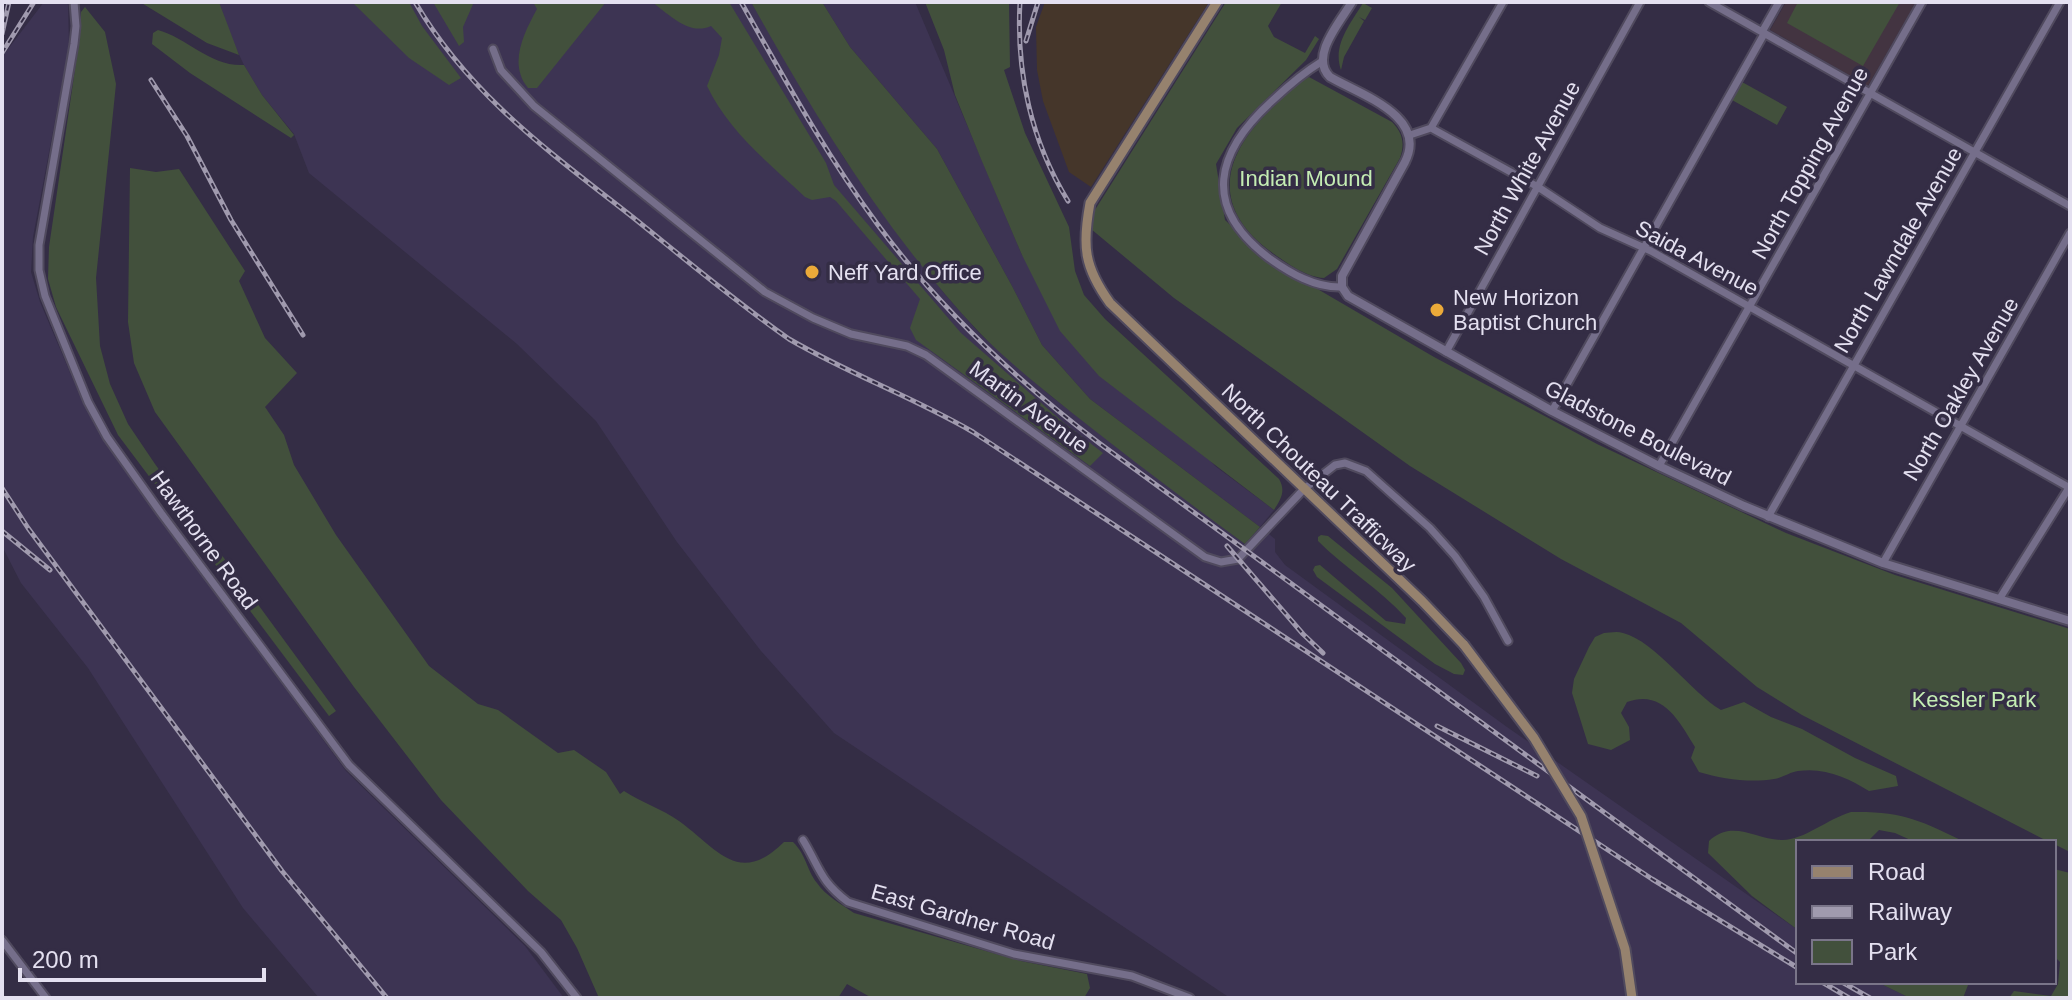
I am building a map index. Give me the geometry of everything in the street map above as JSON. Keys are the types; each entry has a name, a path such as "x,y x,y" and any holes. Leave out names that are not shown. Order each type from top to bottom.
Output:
{"main road":[{"name":"North Chouteau Trafficway","path":"1217,2 1090,203 1085,232 1086,259 1094,281 1110,303 1422,601 1464,645 1534,738 1581,816 1625,949 1632,998"}],"street":[{"name":"Hawthorne Road","path":"74,2 74,44 39,245 39,270 45,296 88,402 107,437 153,502 349,765 541,952 577,998"},
{"path":"1342,287 1344,271 1408,156 1410,135 1399,117 1330,77 1321,62 1324,50 1352,2"},
{"path":"1410,135 1431,128 1503,2"},
{"name":"North White Avenue","path":"1446,352 1640,2"},
{"path":"1709,2 2070,206"},
{"path":"1552,411 1779,2"},
{"name":"North Topping Avenue","path":"1659,466 1922,2"},
{"name":"North Lawndale Avenue","path":"1768,517 2060,2"},
{"name":"Martin Avenue","path":"493,49 501,70 534,106 765,292 851,334 907,346 926,355 1205,557 1221,562 1243,556 1280,511 1304,489 1335,465 1345,463 1366,471 1430,528 1455,556 1484,597 1508,641"},
{"name":"Gladstone Boulevard","path":"1321,62 1303,72 1265,107 1237,139 1227,159 1222,180 1229,213 1248,239 1280,265 1326,287 1342,287 1352,299 1552,411 1768,517 1883,563 2070,621"},
{"name":"Saida Avenue","path":"1431,128 1538,187 1600,228 1644,247 2070,487"},
{"name":"North Oakley Avenue","path":"1883,563 2070,233"},
{"path":"2000,598 2070,487"},
{"name":"East Gardner Road","path":"803,840 820,876 848,902 1014,954 1132,976 1190,998"},
{"path":"2,940 46,998"}],"shaded area":[{"path":"44,2 67,2 69,46 33,237 31,272 40,302 83,403 117,460 346,771 525,946 564,998 319,998 243,908 88,668 21,583 2,546 2,57"},
{"path":"219,2 751,2 844,158 943,292 980,334 1052,397 1245,544 1260,527 1275,539 1275,552 1285,565 1507,727 1796,929 1796,984 1881,984 1910,998 1230,998 834,733 761,651 677,542 596,421 517,344 309,173 294,134 262,95 232,40"},
{"path":"822,2 915,2 1022,255 1215,466 1274,510 1260,527 1090,399 1042,345 937,149 850,47"},
{"path":"1045,2 1209,2 1091,187 1069,172 1043,101 1037,70 1036,27"},
{"path":"1786,2 1916,2 1868,86 1770,30"}],"green space":[{"path":"140,2 219,2 239,55 207,43"},
{"path":"352,2 409,2 422,26 461,78 449,85 409,58"},
{"path":"433,2 474,2 463,27 464,42 459,46"},
{"path":"533,2 606,2 537,88 528,88 522,79 519,59 523,38 537,9"},
{"path":"652,2 729,2 826,163 834,185 961,333 1103,453 1090,466 916,340 910,328 920,299 836,201 830,197 812,200 805,197 751,146 716,103 707,86 722,38 711,26 687,26"},
{"path":"751,2 822,2 850,47 937,149 1042,345 1090,399 1260,527 1245,544 1071,412 1012,363 945,295 884,216 827,132"},
{"path":"925,2 1009,2 1010,67 1004,70 1025,133 1069,227 1075,271 1084,295 1105,319 1279,479 1282,495 1274,510 1099,376 1060,331 1022,255 981,159 955,95 944,50"},
{"name":"Kessler Park","path":"1226,2 1282,2 1268,26 1274,37 1305,53 1315,36 1319,39 1306,60 1237,128 1216,164 1225,220 1268,260 1434,357 1597,444 1786,533 1895,575 2070,629 2070,852 2056,845 2056,840 2045,840 1802,715 1757,687 1681,623 1561,559 1410,466 1174,298 1091,229 1093,213"},
{"path":"1798,2 1900,2 1863,66 1787,23"},
{"path":"1363,3 1372,8 1365,20 1359,17 1364,21 1344,57 1341,70 1341,43"},
{"path":"85,7 105,32 116,84 96,278 100,346 110,384 128,424 155,464 336,711 329,716 118,435 56,307 48,279 49,247 81,12"},
{"path":"158,30 221,62 244,65 262,95 294,135 291,138 190,73 152,44 153,33"},
{"name":"Indian Mound","path":"1309,77 1392,122 1399,130 1403,143 1400,158 1337,269 1324,278 1298,269 1254,237 1240,220 1232,202 1230,183 1241,146 1254,127"},
{"path":"1742,82 1787,107 1777,125 1732,100"},
{"path":"130,168 156,172 179,169 245,271 239,281 265,338 297,373 265,407 284,435 294,465 336,535 429,666 478,704 498,710 558,753 574,750 606,772 620,794 624,791 672,817 729,859 741,863 754,862 784,842 793,842 821,888 854,913 1021,961 1087,974 1090,988 1084,998 872,998 847,984 838,998 599,998 561,920 528,891 441,800 354,687 155,412 134,363 128,322"},
{"path":"1321,535 1328,536 1392,588 1461,663 1465,670 1463,675 1435,664 1317,577 1313,570 1320,565 1386,621 1405,624 1406,618 1396,608 1318,541"},
{"path":"1604,633 1623,633 1648,646 1721,710 1744,702 1896,776 1898,786 1869,791 1827,772 1808,770 1755,781 1699,772 1691,758 1695,747 1683,727 1668,710 1651,700 1627,702 1621,713 1629,727 1630,740 1611,750 1588,744 1572,693 1574,679 1595,637"},
{"path":"1851,812 1898,815 1961,840 1911,840 1879,830 1869,840 1796,840 1796,929 1752,896 1708,853 1709,841 1726,831 1781,840 1806,833"},
{"path":"2056,870 2070,873 2070,998 2009,998 2014,991 2051,996 2058,984 2060,962 2056,958"},
{"path":"1881,984 1968,985 1963,998 1910,998"}],"railway":[{"path":"2,34 9,2"},
{"path":"2,53 34,2"},
{"path":"415,2 461,66 514,121 789,339 973,432 1652,879 1796,967"},
{"path":"741,2 823,144 878,225 927,286 1009,368 1099,443 1796,953"},
{"path":"1020,2 1024,80 1035,130 1068,201"},
{"path":"1026,41 1038,2"},
{"path":"151,80 187,136 231,220 303,335"},
{"path":"2,488 28,528 282,871 387,998"},
{"path":"2,531 50,570"},
{"path":"1227,546 1323,653"},
{"path":"1437,726 1537,776"},
{"path":"1825,984 1849,998"},
{"path":"1846,984 1870,998"}],"place":[{"name":"Neff Yard Office","path":"812,272"},
{"name":"New Horizon Baptist Church","path":"1437,310"}]}
